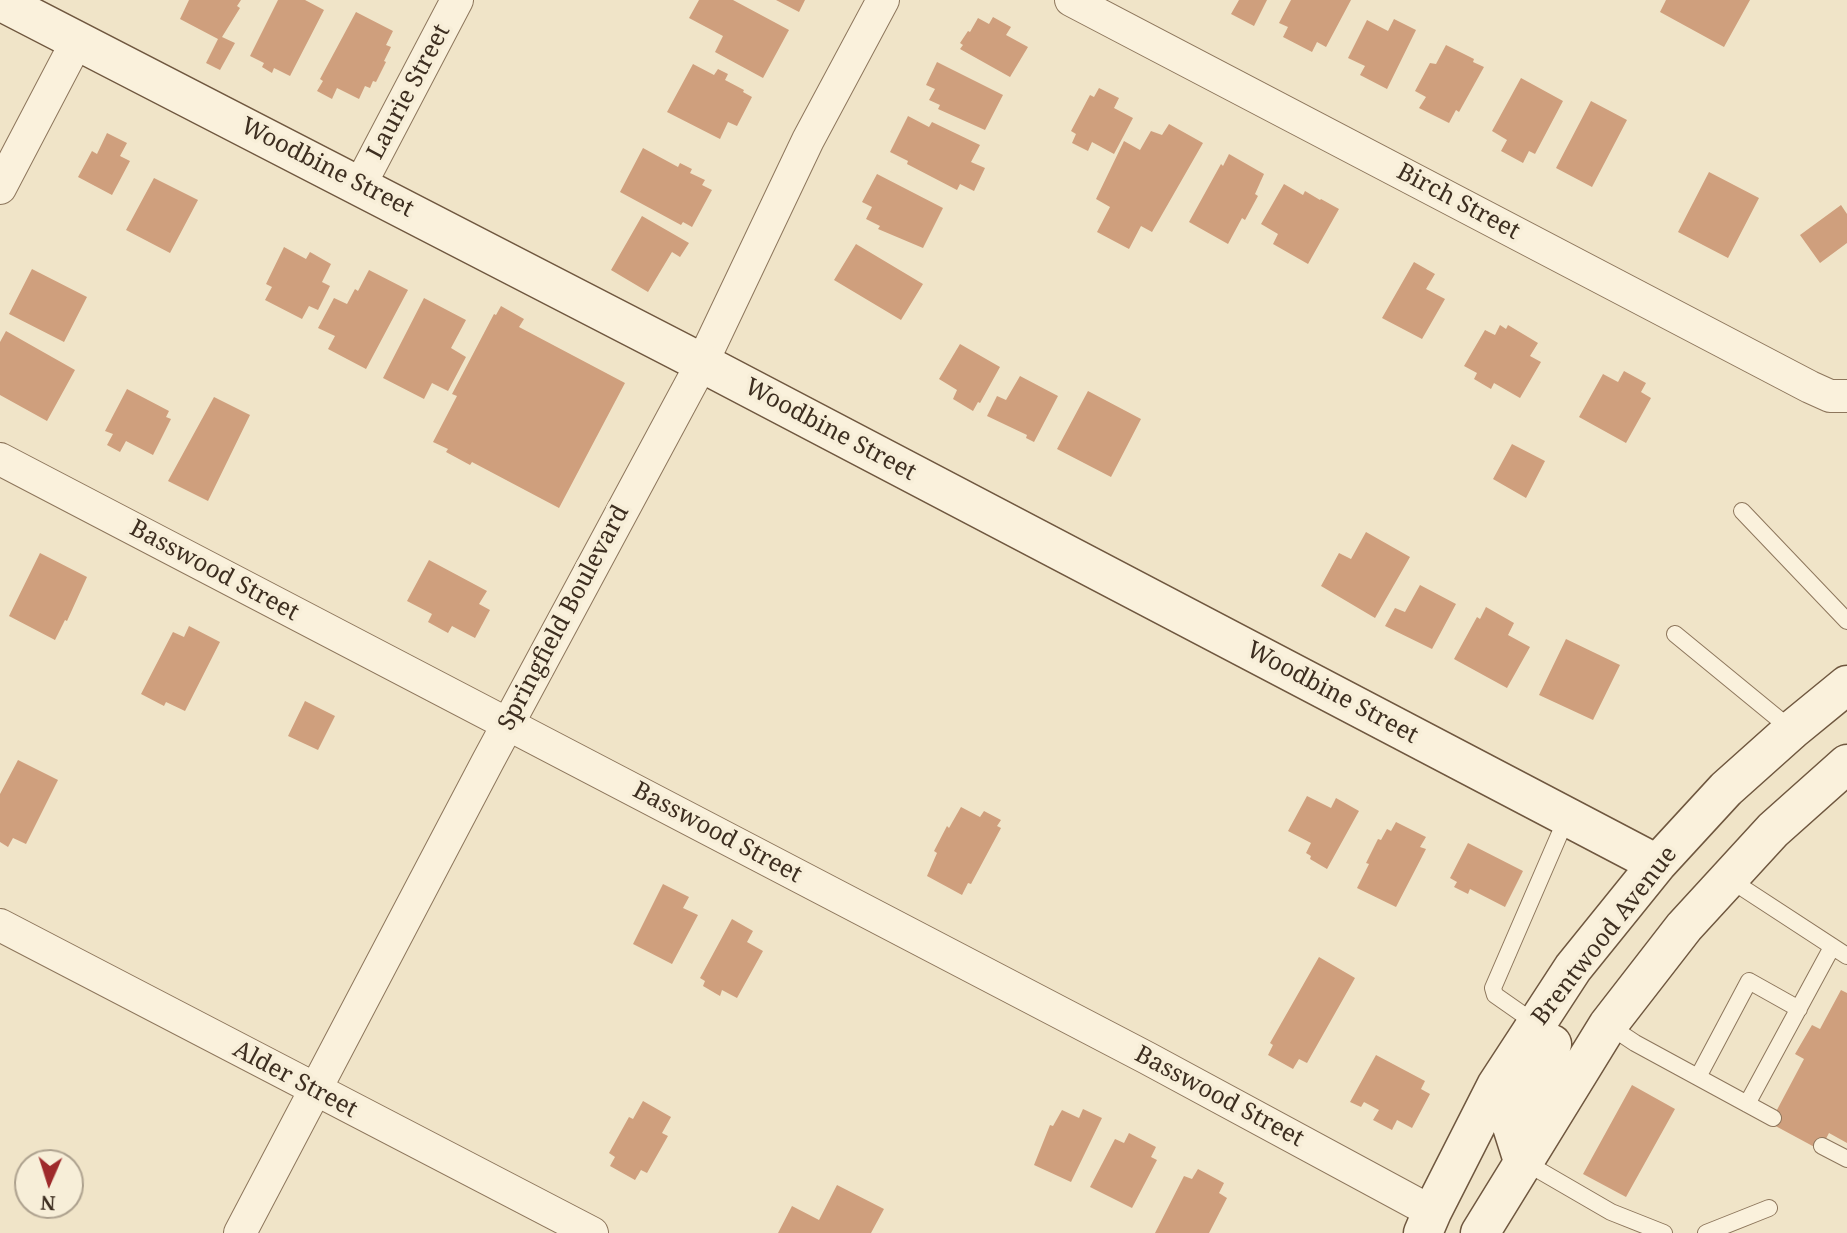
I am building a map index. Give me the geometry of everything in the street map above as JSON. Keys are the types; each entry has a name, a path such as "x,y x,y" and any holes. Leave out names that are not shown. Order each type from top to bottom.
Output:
{"street":[{"name":"Laurie Street","path":"360,185 457,0"},
{"name":"Springfield Boulevard","path":"240,1233 507,725 702,363 808,139 883,0"},
{"name":"Birch Street","path":"1071,0 1810,387 1830,396 1847,396"},
{"name":"Woodbine Street","path":"0,1 45,11 77,41 702,363 1657,864"},
{"path":"0,188 77,41"},
{"name":"Basswood Street","path":"0,459 1085,1026 1427,1222"},
{"name":"Brentwood Avenue","path":"1427,1222 1496,1086 1573,968 1657,864 1727,789 1847,685"},
{"path":"1479,1233 1608,1025 1684,927 1773,830 1847,764"},
{"name":"Alder Street","path":"0,925 592,1233"},
{"path":"1523,1161 1509,1117 1573,1009 1573,968"}],"lane":[{"path":"1742,511 1847,621"},
{"path":"1675,634 1792,730"},
{"path":"1535,1023 1495,995 1493,988 1567,817"},
{"path":"1729,879 1847,956"},
{"path":"1747,1104 1832,947"},
{"path":"1698,1077 1749,981 1799,1009"},
{"path":"1608,1025 1773,1118"},
{"path":"1822,1146 1847,1159"},
{"path":"1523,1161 1611,1212 1664,1233"},
{"path":"1706,1233 1769,1208"}],"building":[{"path":"189,0 241,0 237,6 240,8 222,37 235,43 220,70 206,63 218,39 180,19"},
{"path":"278,0 305,0 324,10 290,76 274,68 272,73 262,67 264,63 250,56"},
{"path":"699,0 733,0 789,30 763,78 715,52 723,36 689,18"},
{"path":"776,0 805,0 799,12"},
{"path":"1239,0 1267,0 1254,26 1231,14"},
{"path":"1291,0 1351,0 1326,47 1317,42 1312,52 1283,37 1288,27 1279,23"},
{"path":"1666,0 1750,0 1724,47 1660,12"},
{"path":"356,12 393,31 386,45 391,47 376,82 373,81 370,88 365,86 359,99 337,88 332,99 317,91 323,81 320,79"},
{"path":"993,17 1011,27 1006,35 1028,47 1010,77 960,49 963,45 960,43 978,18 989,24"},
{"path":"1394,19 1416,30 1387,89 1360,75 1365,66 1348,58 1367,20 1388,31"},
{"path":"1446,45 1484,67 1459,112 1456,110 1449,123 1419,108 1426,97 1415,91 1430,63 1436,64"},
{"path":"937,62 1003,95 985,130 938,109 940,105 929,100 935,89 926,85"},
{"path":"693,64 714,75 718,69 728,74 725,80 752,97 737,126 728,122 720,139 667,112"},
{"path":"1521,78 1563,101 1535,154 1529,151 1523,163 1501,151 1507,140 1492,131"},
{"path":"1099,88 1119,98 1114,108 1133,118 1114,154 1092,142 1088,151 1072,143 1076,134 1071,131 1090,95 1094,97"},
{"path":"1591,101 1627,120 1592,187 1556,168"},
{"path":"908,116 929,127 932,122 980,145 971,162 985,168 974,191 960,184 957,190 890,152"},
{"path":"1169,124 1203,143 1152,232 1141,226 1129,249 1097,232 1110,207 1096,199 1124,141 1140,150 1151,131 1162,135"},
{"path":"107,133 127,143 120,156 130,161 112,195 78,177 92,151 97,154"},
{"path":"643,148 678,167 680,163 692,169 690,173 705,180 702,185 712,190 692,227 683,222 681,225 620,192"},
{"path":"1229,154 1264,174 1255,194 1258,196 1228,244 1189,222"},
{"path":"1709,172 1759,198 1728,258 1678,232"},
{"path":"877,174 943,208 923,248 878,229 880,226 866,219 872,207 862,202"},
{"path":"154,178 198,200 170,253 126,230"},
{"path":"1284,184 1303,195 1305,191 1339,209 1308,264 1273,244 1278,234 1261,224"},
{"path":"1841,205 1847,214 1847,243 1820,263 1800,235"},
{"path":"642,216 689,243 680,257 672,252 648,292 611,270"},
{"path":"856,244 923,284 901,320 834,280"},
{"path":"284,247 306,259 310,252 331,264 322,282 330,286 318,310 309,306 302,319 265,300 272,287 266,284"},
{"path":"1414,262 1435,274 1426,289 1445,299 1422,339 1382,318"},
{"path":"32,269 87,297 64,342 9,314"},
{"path":"369,270 408,290 366,369 328,349 335,336 318,328 334,298 347,304 355,289 358,291"},
{"path":"424,298 466,320 451,348 466,357 448,391 432,383 424,399 383,378"},
{"path":"501,306 524,319 519,327 625,383 559,508 472,462 470,465 433,442 457,396 452,394 494,314 496,315"},
{"path":"1500,325 1506,329 1508,325 1538,343 1530,356 1541,362 1520,398 1494,383 1491,389 1474,379 1477,373 1464,366 1485,330 1495,335"},
{"path":"6,331 75,370 47,421 0,395 0,342"},
{"path":"960,344 1000,367 973,411 953,399 957,390 939,379"},
{"path":"1624,371 1646,383 1641,392 1651,398 1626,443 1579,417 1603,374 1618,382"},
{"path":"1020,376 1058,396 1034,442 1026,438 1027,435 987,416 997,396 1006,400"},
{"path":"127,389 169,411 166,417 171,419 153,455 126,441 120,452 107,445 113,434 105,431"},
{"path":"1088,391 1141,419 1111,477 1057,449"},
{"path":"214,397 250,415 208,501 168,481"},
{"path":"1512,444 1545,461 1526,498 1493,479"},
{"path":"1366,532 1410,557 1375,618 1321,586 1339,553 1351,559"},
{"path":"40,553 87,577 55,640 9,616"},
{"path":"429,560 487,591 479,604 490,610 475,638 452,626 448,633 428,622 432,614 407,601"},
{"path":"1420,585 1456,604 1432,649 1385,626 1395,608 1405,612"},
{"path":"1486,607 1514,623 1508,635 1530,647 1507,688 1454,659 1477,617 1480,619"},
{"path":"189,626 220,642 185,711 166,702 164,706 141,694 173,632 184,637"},
{"path":"1566,639 1620,665 1593,720 1539,695"},
{"path":"305,701 335,716 318,750 288,736"},
{"path":"18,760 58,780 26,844 13,838 8,847 0,842 0,794"},
{"path":"1307,796 1331,808 1336,798 1359,811 1327,869 1310,859 1311,856 1306,853 1311,843 1288,831"},
{"path":"961,807 980,817 984,811 1001,820 997,826 1001,828 971,884 968,883 962,895 927,876 937,853 934,851"},
{"path":"1396,822 1426,837 1420,847 1426,849 1396,907 1357,888 1378,839 1381,840 1387,829 1391,831"},
{"path":"1468,843 1523,871 1505,907 1470,889 1468,894 1454,887 1457,882 1450,878"},
{"path":"663,884 689,897 683,908 698,915 672,964 633,944"},
{"path":"732,919 753,931 747,942 763,951 737,998 722,990 720,996 703,986 705,981 700,978"},
{"path":"1319,957 1355,978 1307,1063 1299,1059 1293,1069 1268,1055 1273,1045 1270,1043"},
{"path":"1841,990 1847,993 1847,1143 1829,1133 1820,1150 1770,1123 1804,1059 1795,1054 1812,1025 1820,1029"},
{"path":"1376,1055 1425,1081 1421,1089 1430,1094 1412,1128 1397,1120 1392,1130 1373,1120 1379,1110 1364,1102 1361,1107 1350,1102"},
{"path":"1632,1085 1675,1109 1626,1197 1583,1174"},
{"path":"643,1101 671,1117 662,1133 668,1136 647,1173 641,1170 635,1180 610,1166 615,1157 609,1153 629,1117 633,1119"},
{"path":"1083,1109 1102,1118 1071,1182 1034,1165 1050,1125 1053,1126 1062,1110 1079,1118"},
{"path":"1129,1133 1156,1147 1151,1157 1157,1160 1132,1208 1090,1187 1115,1139 1124,1143"},
{"path":"1198,1169 1224,1183 1219,1193 1227,1198 1209,1233 1155,1233 1184,1176 1192,1179"},
{"path":"837,1185 884,1209 871,1233 778,1233 792,1206 819,1220"}]}
